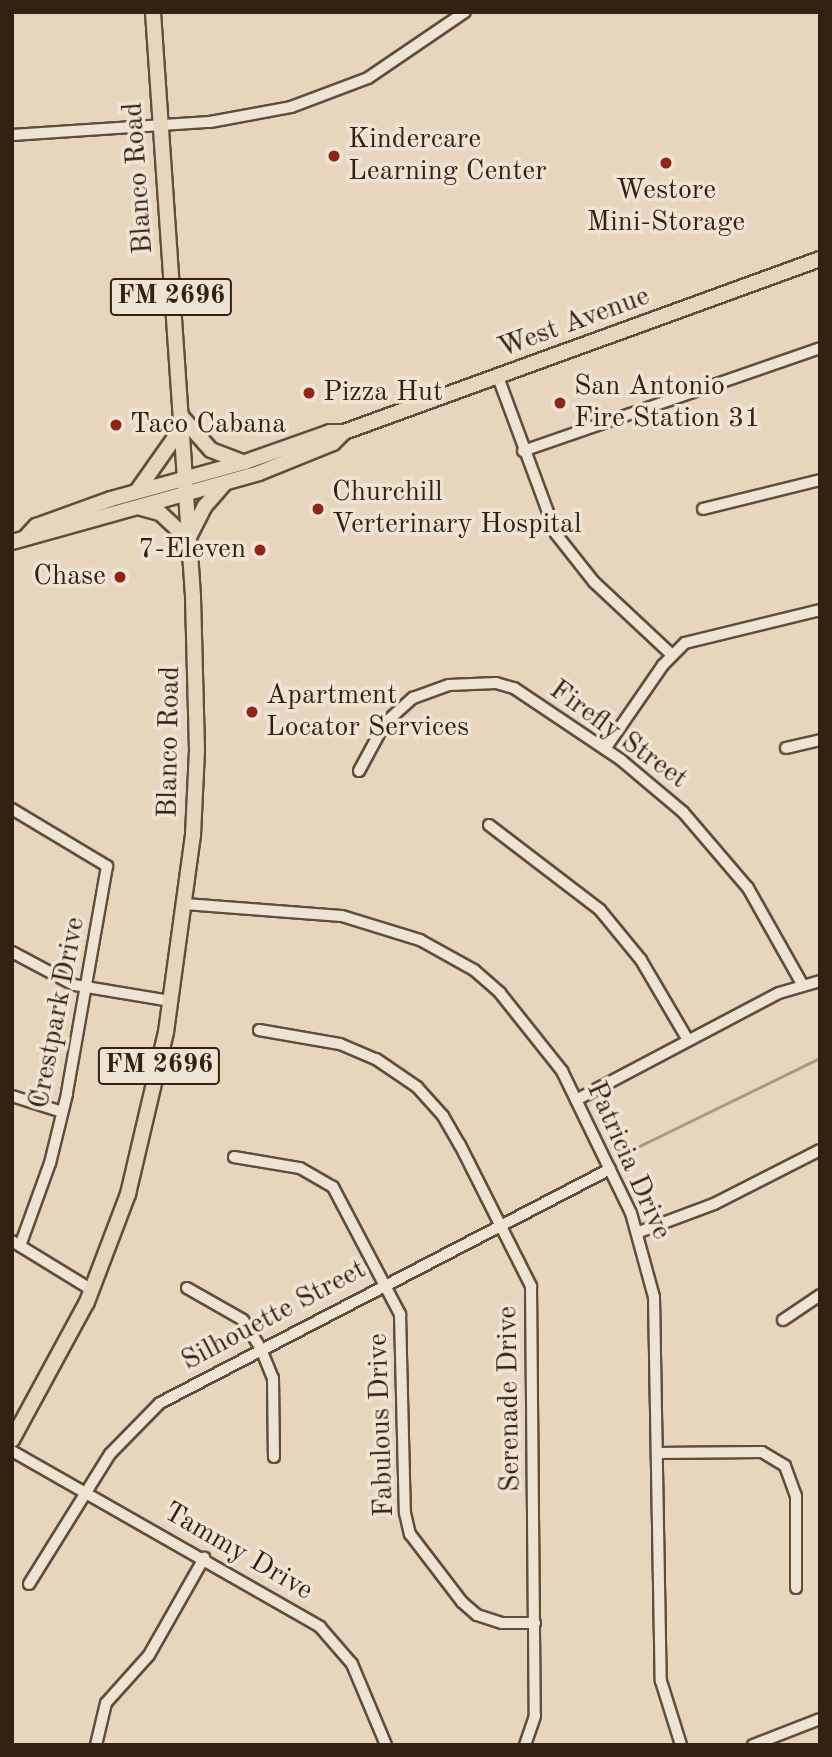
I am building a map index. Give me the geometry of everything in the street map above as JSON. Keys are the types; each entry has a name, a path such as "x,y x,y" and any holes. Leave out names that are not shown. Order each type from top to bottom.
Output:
{"main road":[{"name":"Blanco Road","path":"12,1440 92,1290 113,1241 148,1121 171,1001 185,904 197,750 185,487 153,12"},
{"name":"West Avenue","path":"19,539 136,500 185,487 330,432 344,432 820,259"},
{"path":"223,485 205,506 188,538 160,513 136,500 160,465 180,422 225,459 245,462"},
{"name":"West Avenue","path":"185,487 223,485 333,443 344,432"}],"street":[{"path":"12,135 238,119 324,97 403,58 465,12"},
{"path":"523,451 820,348"},
{"path":"498,377 547,514 567,551 671,654"},
{"path":"703,509 820,480"},
{"path":"605,750 671,654 700,637 820,610"},
{"name":"Firefly Street","path":"359,771 397,710 421,694 450,685 506,684 605,750 675,804 722,853 748,888 802,984"},
{"path":"786,748 820,740"},
{"name":"Crestpark Drive","path":"12,809 107,866 89,987 62,1112 16,1244"},
{"path":"489,825 600,910 642,960 688,1040"},
{"name":"Patricia Drive","path":"185,904 342,916 399,931 474,970 500,993 562,1071 639,1232 654,1297 661,1681 681,1745"},
{"path":"12,952 58,980 171,1001"},
{"path":"576,1100 688,1040 802,984 820,981"},
{"name":"Serenade Drive","path":"259,1030 340,1044 376,1059 417,1087 443,1116 531,1286 535,1716 526,1744"},
{"path":"12,1096 62,1112"},
{"path":"639,1232 702,1209 820,1150"},
{"name":"Fabulous Drive","path":"234,1157 300,1168 323,1178 342,1203 385,1284 403,1331 405,1513 410,1534 462,1602 477,1615 502,1623 535,1623"},
{"name":"Silhouette Street","path":"29,1584 120,1441 160,1404 385,1284 610,1169"},
{"path":"16,1244 92,1290"},
{"path":"187,1289 243,1320 261,1349 274,1378 274,1457"},
{"path":"783,1320 820,1295"},
{"name":"Tammy Drive","path":"12,1451 306,1616 332,1638 360,1678 386,1745"},
{"path":"657,1453 762,1452 785,1466 796,1496 796,1588"},
{"path":"96,1745 106,1703 149,1655 204,1558"},
{"path":"752,1745 820,1719"}],"waterway":[{"path":"617,1157 820,1058"}],"place":[{"name":"Kindercare Learning Center","path":"334,156"},
{"name":"Westore Mini-Storage","path":"666,163"},
{"name":"Pizza Hut","path":"309,393"},
{"name":"San Antonio Fire Station 31","path":"560,403"},
{"name":"Taco Cabana","path":"116,425"},
{"name":"Churchill Verterinary Hospital","path":"318,509"},
{"name":"7-Eleven","path":"260,550"},
{"name":"Chase","path":"120,577"},
{"name":"Apartment Locator Services","path":"252,712"}]}
